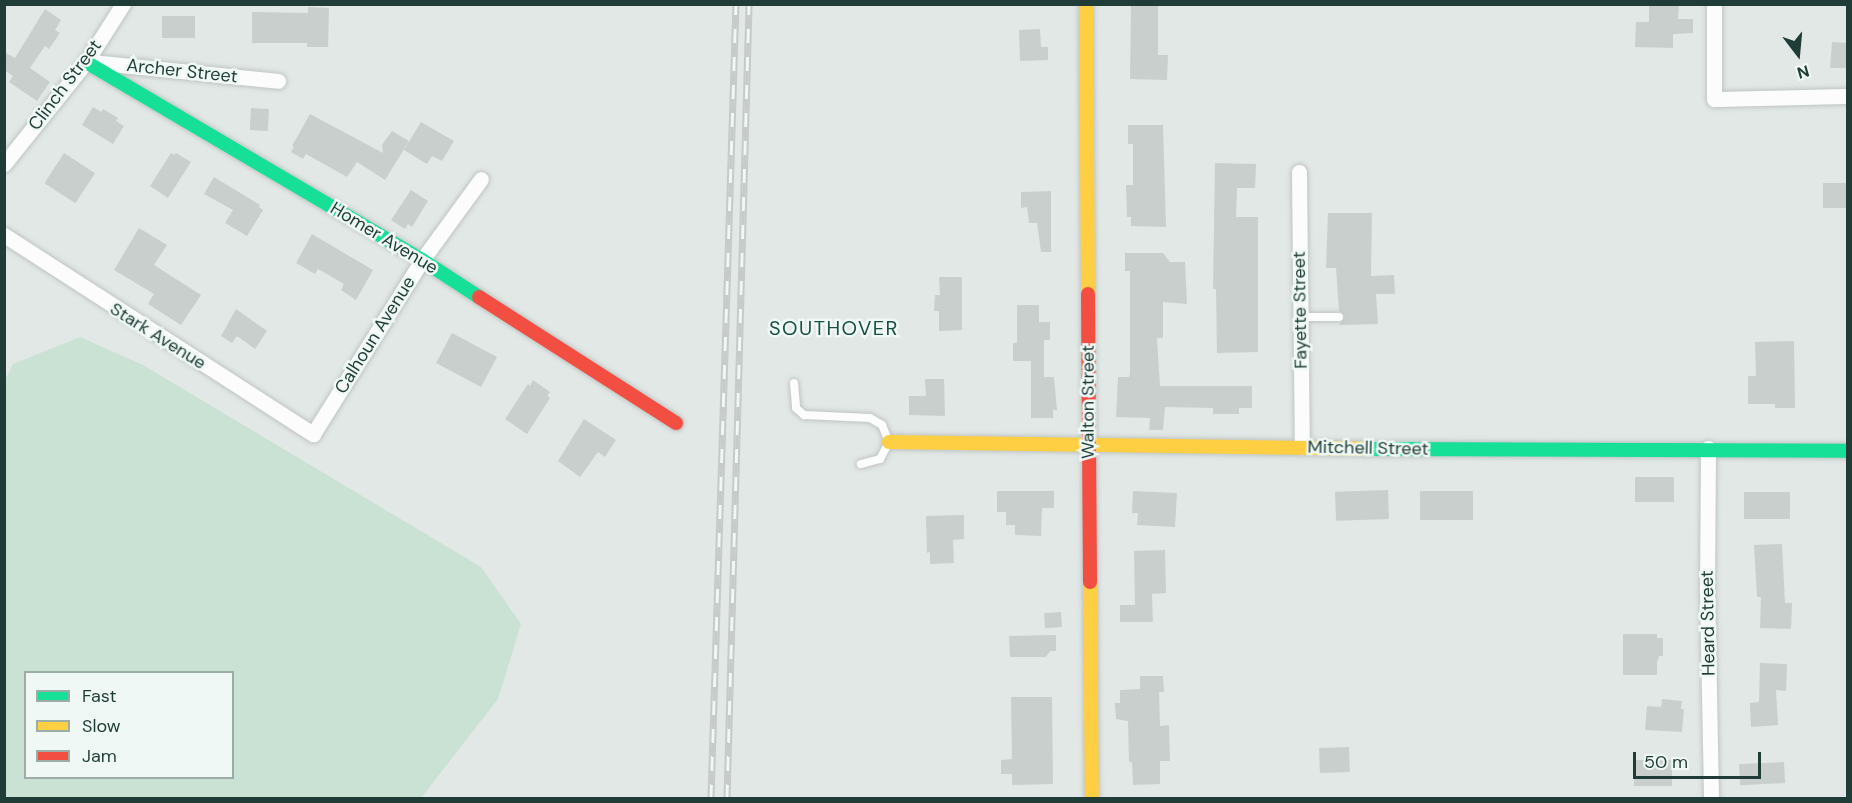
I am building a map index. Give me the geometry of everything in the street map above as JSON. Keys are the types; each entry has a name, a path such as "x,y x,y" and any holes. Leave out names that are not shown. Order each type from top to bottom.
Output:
{"street":[{"name":"Clinch Street","path":"4,164 86,62 123,4"},
{"name":"Walton Street","path":"1086,4 1092,798"},
{"path":"1714,4 1714,99 1848,96"},
{"name":"Archer Street","path":"86,62 278,81"},
{"name":"Homer Avenue","path":"86,62 422,260 676,423"},
{"name":"Fayette Street","path":"1299,172 1302,447"},
{"name":"Calhoun Avenue","path":"313,434 422,260 481,179"},
{"name":"Stark Avenue","path":"4,235 313,434"},
{"name":"Mitchell Street","path":"890,442 1089,446 1708,448 1848,451"},
{"name":"Heard Street","path":"1708,448 1707,588 1711,798"}],"lane":[{"path":"1300,317 1339,317"},
{"path":"794,383 796,408 804,415 870,418 882,425 890,442 880,459 861,464"}],"green space":[{"path":"80,337 143,365 481,567 521,624 498,699 421,798 5,798 5,380 13,364"}],"building":[{"path":"1131,4 1158,4 1158,55 1168,55 1167,80 1130,79"},
{"path":"1649,4 1679,4 1678,19 1693,19 1693,33 1673,34 1673,48 1635,47 1636,22 1649,22"},
{"path":"308,7 329,8 328,47 307,47 307,43 252,43 252,12 308,13"},
{"path":"45,9 61,20 55,30 60,33 49,49 45,46 30,68 50,82 37,101 9,82 13,76 4,70 4,52 15,58"},
{"path":"162,16 195,16 195,38 162,38"},
{"path":"1040,29 1041,47 1048,47 1048,60 1020,61 1019,30"},
{"path":"1832,42 1848,43 1848,68 1830,68"},
{"path":"93,107 101,112 103,109 118,118 116,121 124,126 113,144 82,125"},
{"path":"251,108 269,109 268,131 250,130"},
{"path":"310,114 383,153 382,145 392,131 409,141 385,180 357,162 347,177 306,154 303,159 291,152"},
{"path":"421,122 454,141 442,161 432,156 427,164 404,150"},
{"path":"1128,125 1163,125 1166,227 1131,226 1131,217 1127,217 1126,185 1133,185 1133,144 1128,144"},
{"path":"64,153 95,173 75,203 44,183"},
{"path":"171,153 174,155 176,153 191,162 168,198 150,186"},
{"path":"1215,163 1256,164 1255,188 1237,188 1236,217 1258,217 1258,352 1217,353 1216,289 1213,289"},
{"path":"214,177 260,205 259,207 263,210 247,236 225,223 233,210 204,194"},
{"path":"1823,183 1848,183 1848,208 1823,208"},
{"path":"411,190 428,201 412,227 408,224 405,229 391,220"},
{"path":"1051,191 1051,252 1041,252 1037,223 1029,223 1027,207 1021,208 1021,192"},
{"path":"1328,213 1372,213 1371,276 1394,275 1395,294 1376,294 1378,324 1339,325 1345,316 1339,311 1336,268 1326,268"},
{"path":"139,228 167,245 154,265 201,295 181,325 148,304 154,294 114,270"},
{"path":"312,234 373,270 356,300 341,290 344,284 318,269 315,274 296,263"},
{"path":"1125,253 1163,253 1170,262 1185,262 1187,304 1163,302 1163,338 1157,338 1160,386 1252,386 1252,408 1239,408 1239,414 1213,414 1213,408 1165,407 1163,430 1149,430 1150,418 1116,417 1118,377 1129,377 1130,374 1130,271 1125,271"},
{"path":"939,277 962,277 962,330 939,331 939,311 934,311 935,295 940,295"},
{"path":"1017,305 1039,305 1039,322 1050,322 1050,340 1044,340 1044,377 1054,377 1057,410 1053,410 1053,418 1031,418 1031,361 1013,361 1013,343 1017,343"},
{"path":"236,309 267,331 255,349 237,336 232,343 221,336"},
{"path":"452,333 497,357 481,387 436,363"},
{"path":"1794,341 1795,408 1775,408 1775,404 1748,404 1748,376 1756,376 1755,342"},
{"path":"925,379 944,379 945,416 909,415 909,396 926,396"},
{"path":"533,380 550,392 547,396 550,398 527,434 505,419"},
{"path":"584,419 616,440 605,457 598,452 580,477 558,461"},
{"path":"1635,477 1674,477 1674,502 1635,502"},
{"path":"1388,490 1389,519 1336,521 1335,492"},
{"path":"997,491 1054,491 1054,508 1042,508 1041,536 1015,535 1015,525 1006,525 1006,512 997,512"},
{"path":"1133,491 1177,493 1175,527 1137,525 1138,513 1132,513"},
{"path":"1420,491 1473,491 1473,520 1420,520"},
{"path":"1744,492 1790,492 1790,519 1744,519"},
{"path":"964,515 964,539 953,540 954,563 930,564 930,552 927,553 926,516"},
{"path":"1782,544 1785,603 1792,603 1791,629 1760,628 1761,597 1757,597 1754,545"},
{"path":"1165,550 1166,593 1152,594 1153,622 1120,622 1120,605 1135,605 1134,551"},
{"path":"1061,612 1062,627 1045,628 1044,613"},
{"path":"1623,634 1657,634 1657,638 1663,638 1663,656 1659,656 1657,662 1657,675 1623,675"},
{"path":"1056,635 1056,651 1050,651 1046,657 1010,657 1009,636"},
{"path":"1760,663 1787,664 1786,691 1776,690 1778,725 1751,727 1750,703 1759,702"},
{"path":"1140,676 1163,676 1164,692 1159,692 1160,726 1169,725 1170,761 1160,761 1160,784 1133,785 1132,762 1129,762 1128,721 1116,719 1115,703 1120,703 1120,690 1140,689"},
{"path":"1011,697 1052,697 1053,784 1012,785 1012,774 1001,774 1001,760 1012,759"},
{"path":"1662,699 1682,701 1681,709 1684,709 1682,732 1645,730 1647,706 1661,707"},
{"path":"1349,747 1350,772 1320,773 1319,748"},
{"path":"1634,760 1672,760 1672,786 1634,786"},
{"path":"1784,762 1785,783 1740,785 1739,764"}],"railway":[{"path":"711,798 736,4"},
{"path":"727,798 749,4"}],"traffic: fast":[{"path":"86,62 422,260 479,297"},
{"path":"1365,449 1848,451"}],"traffic: slow":[{"path":"1086,4 1088,294"},
{"path":"889,442 1365,449"},
{"path":"1090,582 1092,798"}],"traffic: jam":[{"path":"1088,294 1090,582"},
{"path":"479,297 676,423"}],"district":[{"name":"SOUTHOVER","path":"834,328"}]}
